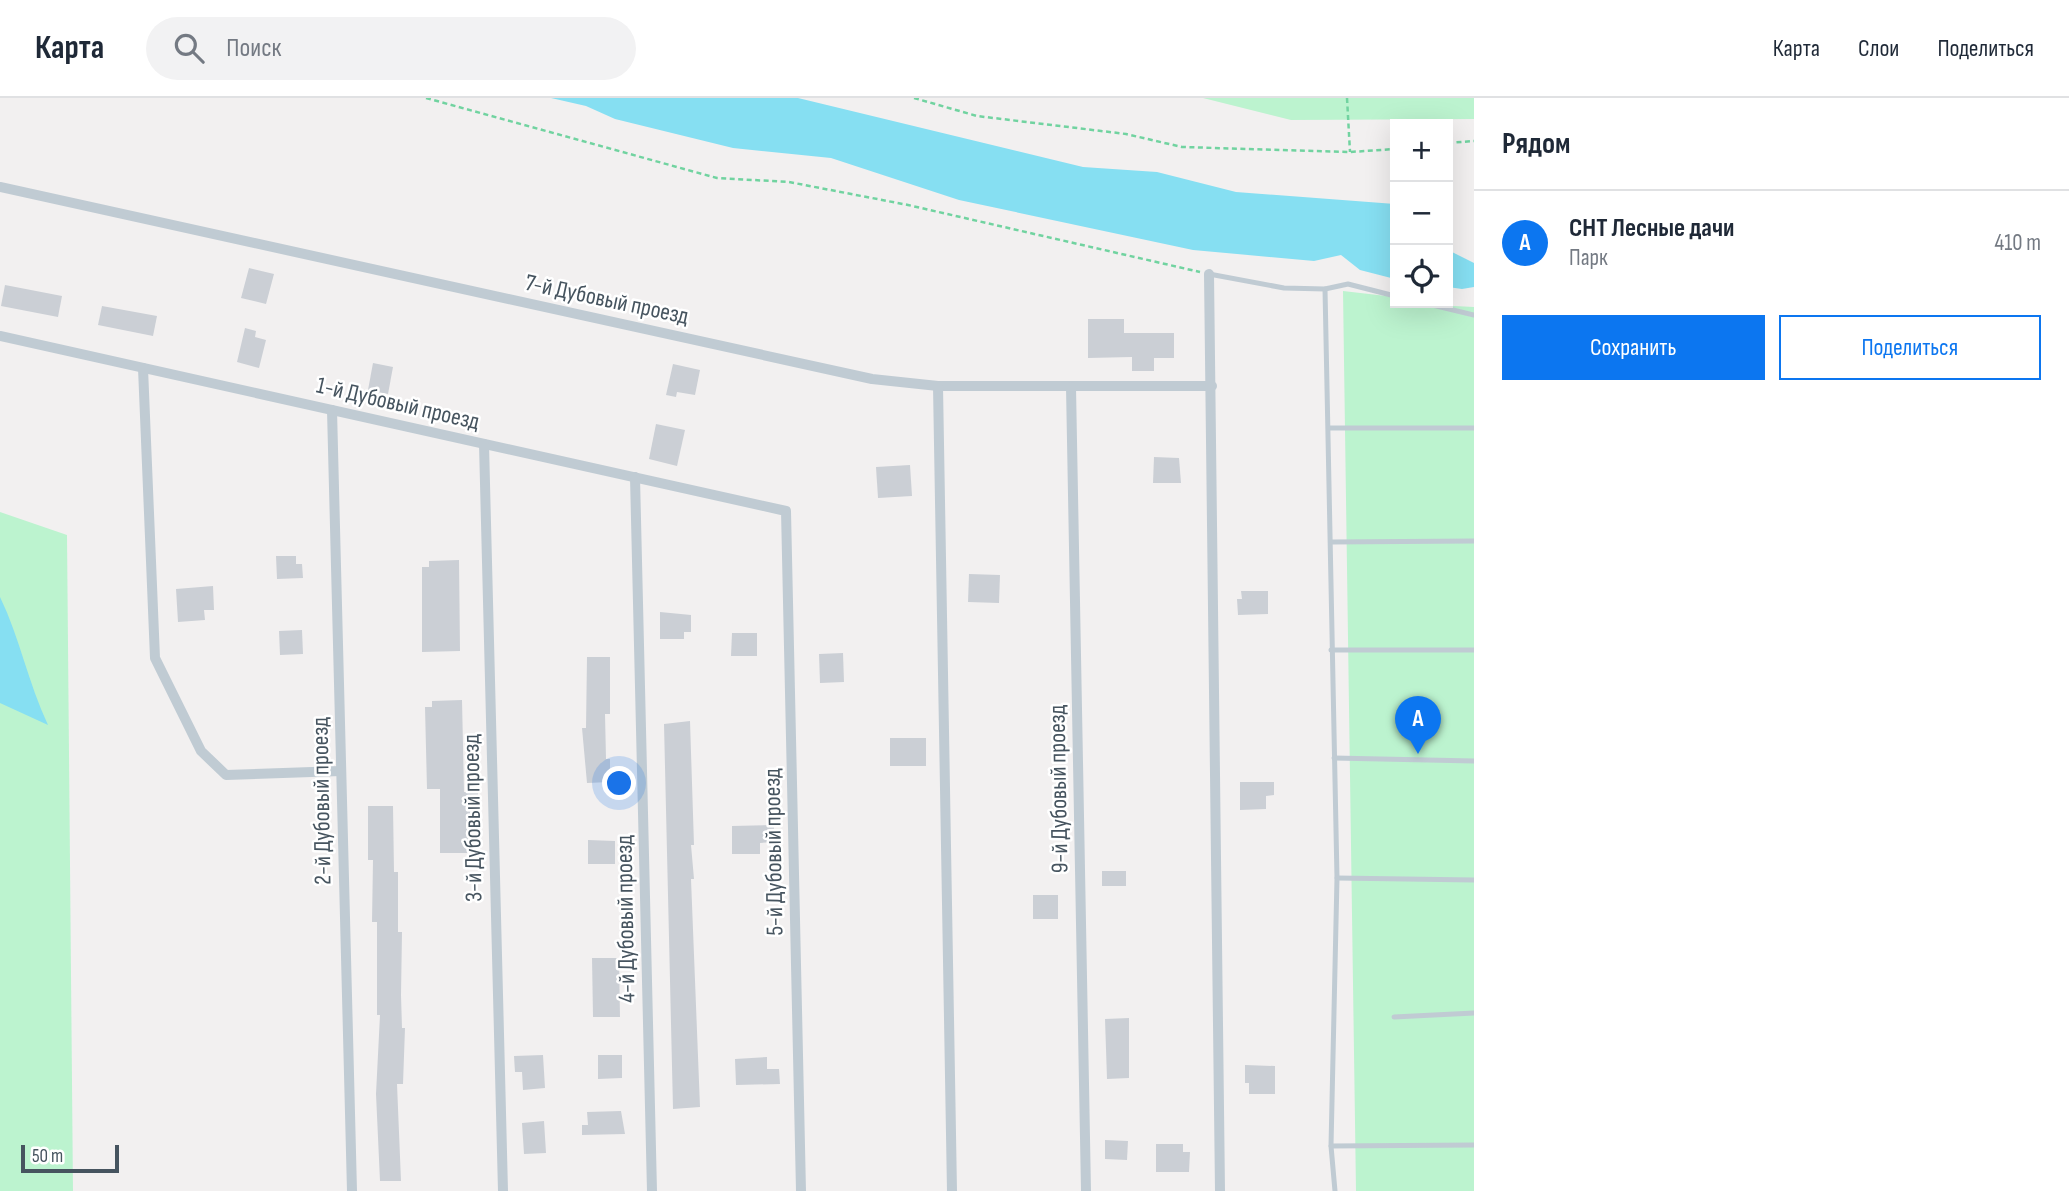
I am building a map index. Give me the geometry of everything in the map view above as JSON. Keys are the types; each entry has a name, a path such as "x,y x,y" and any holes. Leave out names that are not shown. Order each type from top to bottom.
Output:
{"street":[{"name":"7-й Дубовый проезд","path":"0,187 872,379 938,386 1212,386"},
{"path":"1209,274 1220,1191"},
{"name":"1-й Дубовый проезд","path":"0,336 786,511"},
{"path":"143,368 155,658 201,751 226,775 341,771"},
{"path":"938,386 952,1191"},
{"name":"9-й Дубовый проезд","path":"1071,387 1086,1191"},
{"name":"2-й Дубовый проезд","path":"332,410 352,1191"},
{"name":"3-й Дубовый проезд","path":"484,444 503,1191"},
{"name":"4-й Дубовый проезд","path":"635,477 652,1191"},
{"name":"5-й Дубовый проезд","path":"786,511 801,1191"}],"lane":[{"path":"1209,274 1284,288 1325,289 1348,284 1390,295"},
{"path":"1325,289 1337,878 1331,1146 1335,1191"},
{"path":"1447,308 1474,314"},
{"path":"1329,428 1474,428"},
{"path":"1332,542 1474,541"},
{"path":"1331,650 1474,650"},
{"path":"1334,758 1474,761"},
{"path":"1337,878 1474,880"},
{"path":"1394,1017 1474,1013"},
{"path":"1331,1146 1474,1145"}],"path":[{"path":"426,98 717,178 789,182 894,202 1209,274"},
{"path":"914,98 978,116 1126,134 1182,147 1350,152 1390,149"},
{"path":"1347,98 1350,152"},
{"path":"1453,143 1474,141"}],"green space":[{"path":"1203,98 1474,98 1474,119 1291,120"},
{"path":"1343,291 1390,296 1390,308 1474,307 1474,1191 1356,1191"},
{"path":"0,512 67,535 73,1191 0,1191"}],"water":[{"path":"551,98 798,98 1083,167 1157,172 1236,192 1390,204 1390,278 1360,270 1341,255 1314,261 1193,250 959,200 831,158 733,148 615,119 586,106"},
{"path":"1453,252 1474,263 1474,287 1453,288"},
{"path":"0,597 13,628 48,725 0,703"}],"building":[{"path":"249,268 274,274 266,304 241,298"},
{"path":"5,285 62,296 58,317 1,306"},
{"path":"102,306 157,316 153,336 98,325"},
{"path":"1088,319 1124,319 1124,333 1174,333 1174,358 1154,358 1154,371 1132,371 1132,357 1088,358"},
{"path":"245,328 256,331 255,337 266,340 259,368 237,362"},
{"path":"373,363 393,367 388,394 368,390"},
{"path":"673,364 700,370 695,395 677,392 676,397 666,395"},
{"path":"656,424 685,430 677,466 649,459"},
{"path":"1154,457 1179,458 1181,483 1153,483"},
{"path":"910,465 912,496 878,498 876,467"},
{"path":"276,556 296,556 296,564 302,564 303,578 277,579"},
{"path":"459,560 460,651 422,652 422,567 429,567 429,561"},
{"path":"969,574 1000,575 999,603 968,602"},
{"path":"213,586 214,610 204,610 205,620 178,622 176,589"},
{"path":"1241,591 1268,591 1268,614 1238,615 1237,599 1242,599"},
{"path":"660,612 691,615 691,632 684,632 684,639 660,639"},
{"path":"302,630 303,654 280,655 279,631"},
{"path":"732,633 757,633 757,656 731,656"},
{"path":"843,653 844,682 820,683 819,654"},
{"path":"587,657 610,657 610,714 605,714 606,759 610,759 610,782 587,783 582,728 586,728"},
{"path":"462,700 464,792 478,792 478,835 474,835 475,845 467,845 467,853 440,853 440,789 427,789 425,707 432,707 432,701"},
{"path":"690,721 694,845 691,845 694,879 691,879 700,1107 673,1109 664,724"},
{"path":"890,738 926,738 926,766 890,766"},
{"path":"1240,782 1274,782 1274,795 1266,796 1266,809 1240,810"},
{"path":"368,806 393,806 394,872 398,872 398,932 402,932 402,1028 405,1028 403,1084 397,1084 401,1181 380,1181 376,1094 380,1015 377,1015 377,922 372,922 373,860 368,860"},
{"path":"774,825 774,842 760,843 760,854 732,854 732,826"},
{"path":"588,840 615,841 615,864 588,864"},
{"path":"1102,871 1126,871 1126,886 1102,886"},
{"path":"1033,895 1058,895 1058,919 1033,919"},
{"path":"592,958 619,958 620,1017 593,1017"},
{"path":"1129,1018 1129,1078 1107,1079 1105,1019"},
{"path":"543,1055 545,1088 523,1090 522,1072 515,1072 514,1056"},
{"path":"598,1055 622,1055 622,1078 598,1079"},
{"path":"767,1057 767,1069 779,1069 780,1084 736,1085 735,1059"},
{"path":"1245,1065 1275,1066 1275,1094 1249,1094 1249,1083 1245,1083"},
{"path":"621,1111 625,1134 582,1135 582,1125 588,1125 587,1112"},
{"path":"544,1121 546,1153 524,1154 522,1123"},
{"path":"1105,1140 1128,1141 1127,1160 1105,1159"},
{"path":"1156,1144 1183,1144 1183,1152 1190,1152 1189,1172 1156,1172"}],"place":[{"name":"СНТ Лесные дачи","path":"1418,754"}]}
